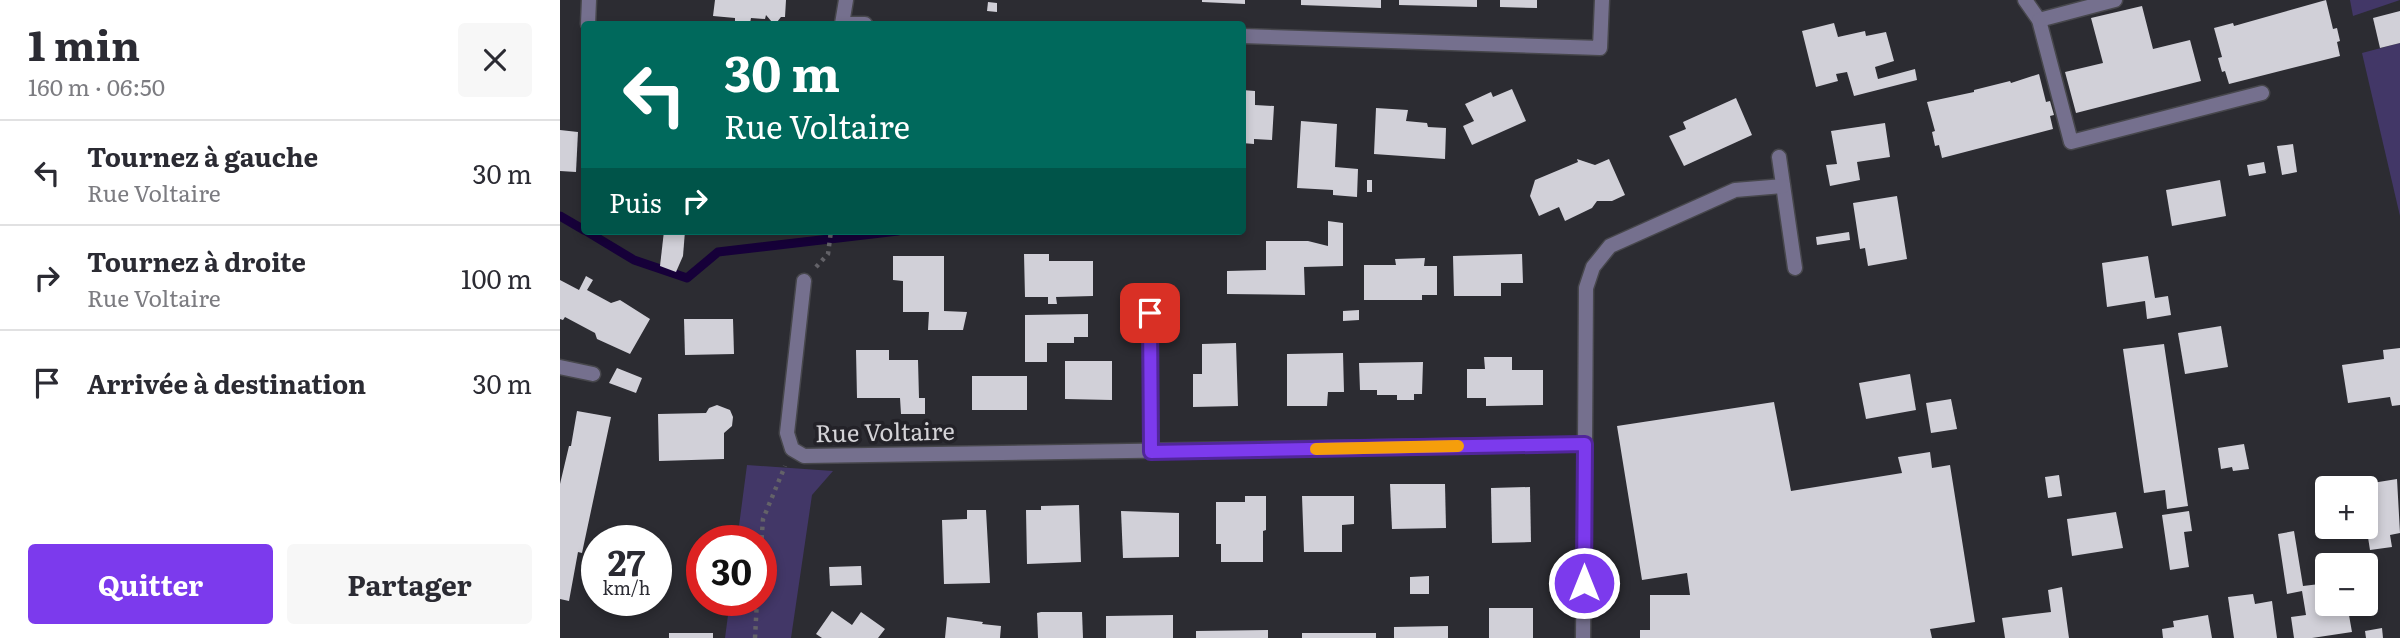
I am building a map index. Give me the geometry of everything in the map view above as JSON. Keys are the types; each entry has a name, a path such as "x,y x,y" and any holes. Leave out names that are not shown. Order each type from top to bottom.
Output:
{"street":[{"path":"588,21 589,0"},
{"path":"842,21 846,0"},
{"path":"1246,37 1600,48 1602,0"},
{"path":"2025,0 2039,20 2071,142 2262,93"},
{"path":"2039,20 2115,0"},
{"path":"1779,157 1796,268"},
{"path":"1583,638 1586,288 1593,267 1610,246 1735,190 1783,186"},
{"name":"Rue Voltaire","path":"804,281 787,433 792,449 804,456 1585,444"},
{"path":"1150,313 1151,452"},
{"path":"560,367 593,374"}],"path":[{"path":"828,254 830,235"},
{"path":"763,525 792,449"},
{"path":"755,638 756,616"}],"shaded area":[{"path":"2350,0 2400,0 2353,16"},
{"path":"2400,43 2400,216 2362,53"},
{"path":"747,465 833,471 812,495 791,638 725,638 728,616 777,616 777,525 739,525"}],"building":[{"path":"715,0 786,0 785,17 778,21 771,21 766,15 765,19 751,18 750,21 713,16"},
{"path":"1245,0 1245,4 1202,2"},
{"path":"1301,0 1381,0 1381,8 1301,5"},
{"path":"1399,0 1477,0 1477,7 1399,5"},
{"path":"1500,0 1537,0 1537,8 1500,7"},
{"path":"2326,0 2333,29 2337,28 2340,56 2229,84 2218,58 2222,57 2214,28 2233,23 2234,26"},
{"path":"988,2 997,3 997,12 987,11"},
{"path":"2142,6 2153,49 2190,40 2201,81 2076,113 2065,72 2103,63 2091,18"},
{"path":"2400,11 2400,43 2380,48 2373,18"},
{"path":"1834,23 1838,37 1865,31 1866,36 1886,32 1894,61 1875,67 1878,79 1915,69 1917,80 1854,96 1847,72 1836,74 1838,81 1816,87 1802,31"},
{"path":"2039,74 2046,102 2050,101 2054,115 2050,116 2053,129 1942,158 1939,145 1935,146 1932,132 1935,131 1927,102"},
{"path":"1512,89 1526,121 1472,145 1463,126 1474,121 1465,104 1491,92 1493,97"},
{"path":"1246,90 1255,91 1255,105 1274,106 1272,140 1254,139 1254,144 1246,143"},
{"path":"1736,98 1752,135 1684,166 1669,136 1686,129 1683,122"},
{"path":"1376,108 1408,110 1406,121 1427,123 1428,127 1446,128 1445,159 1374,154"},
{"path":"1301,121 1337,124 1335,167 1358,169 1357,197 1333,195 1333,190 1297,188"},
{"path":"1885,123 1890,157 1857,162 1860,180 1830,186 1826,165 1837,164 1831,131"},
{"path":"560,130 578,132 576,172 560,171"},
{"path":"2293,144 2297,172 2282,175 2277,146"},
{"path":"1577,159 1595,165 1609,159 1625,195 1612,201 1597,201 1592,208 1565,221 1559,207 1539,216 1530,196 1535,180 1578,162"},
{"path":"2264,162 2266,173 2249,176 2247,165"},
{"path":"1367,180 1372,180 1372,192 1367,192"},
{"path":"2220,180 2226,216 2172,226 2166,190"},
{"path":"1897,196 1907,259 1868,266 1865,248 1860,249 1853,203"},
{"path":"1328,221 1343,223 1343,266 1304,267 1305,295 1227,294 1227,271 1266,270 1266,241 1308,241 1328,246"},
{"path":"1849,232 1850,240 1817,245 1816,237"},
{"path":"664,235 685,235 683,256 676,272 660,266"},
{"path":"1024,254 1049,254 1049,261 1093,261 1093,296 1056,297 1057,304 1048,304 1048,297 1025,297"},
{"path":"1522,254 1523,283 1501,283 1501,296 1454,296 1453,256"},
{"path":"893,256 944,256 944,311 967,312 963,330 928,330 929,312 903,312 903,281 893,280"},
{"path":"2148,256 2155,298 2168,296 2171,315 2147,319 2145,301 2107,307 2102,263"},
{"path":"1425,258 1424,266 1437,266 1437,295 1422,295 1422,300 1364,300 1364,265 1396,265 1395,259"},
{"path":"586,276 593,280 587,290 611,303 620,300 650,319 630,354 597,339 595,333 565,317 560,319 560,280 579,290"},
{"path":"1359,310 1359,320 1343,321 1343,311"},
{"path":"1088,314 1088,337 1074,337 1074,343 1047,343 1047,362 1025,362 1025,315"},
{"path":"684,319 733,319 734,354 685,355"},
{"path":"2221,326 2228,367 2185,374 2178,333"},
{"path":"1236,343 1238,406 1193,407 1193,374 1202,374 1202,344"},
{"path":"2164,344 2188,506 2167,509 2165,490 2144,493 2123,349"},
{"path":"2400,348 2400,405 2392,406 2390,397 2348,403 2342,365 2384,359 2383,350"},
{"path":"856,350 889,350 889,360 918,360 919,398 925,398 925,414 901,414 900,398 857,398"},
{"path":"1343,353 1344,392 1328,392 1327,406 1287,406 1287,354"},
{"path":"1484,357 1512,357 1512,370 1543,370 1543,405 1486,406 1486,398 1467,398 1467,369 1485,369"},
{"path":"1065,361 1112,361 1112,400 1065,399"},
{"path":"1423,362 1422,394 1414,394 1414,400 1397,400 1397,395 1377,395 1377,390 1360,390 1359,363"},
{"path":"617,368 642,378 636,393 609,383"},
{"path":"1910,374 1916,410 1866,419 1859,383"},
{"path":"972,376 1027,376 1027,410 972,410"},
{"path":"1951,399 1957,429 1931,433 1926,403"},
{"path":"1774,402 1791,491 1902,473 1898,457 1930,452 1932,468 1950,465 1975,622 1930,629 1932,638 1640,638 1640,630 1650,630 1650,595 1690,595 1687,573 1642,580 1617,426"},
{"path":"717,405 730,410 733,417 732,426 724,433 724,459 659,461 658,414 706,413 709,408"},
{"path":"577,411 611,417 588,525 581,525 581,553 578,552 569,601 560,599 560,484"},
{"path":"2244,444 2249,469 2221,469 2218,448"},
{"path":"2059,475 2062,496 2048,498 2045,477"},
{"path":"2397,479 2400,533 2390,535 2392,547 2370,550 2368,539 2378,539 2378,482"},
{"path":"1390,484 1445,484 1446,528 1392,529"},
{"path":"1530,487 1531,542 1492,543 1491,488"},
{"path":"1245,496 1266,496 1263,562 1221,562 1221,544 1216,544 1216,502 1245,502"},
{"path":"1302,496 1354,496 1354,524 1342,525 1342,552 1304,552"},
{"path":"1079,505 1081,562 1027,564 1026,510 1041,510 1041,506"},
{"path":"967,510 986,510 990,583 944,584 942,520 967,519"},
{"path":"1121,511 1179,513 1179,557 1123,558"},
{"path":"2189,511 2192,531 2184,532 2189,567 2170,570 2162,515"},
{"path":"2116,512 2123,548 2072,556 2067,519"},
{"path":"2294,531 2303,586 2315,585 2315,616 2349,616 2352,632 2294,638 2291,617 2306,615 2302,591 2287,594 2278,534"},
{"path":"861,566 862,585 830,586 829,567"},
{"path":"1429,576 1429,594 1410,594 1410,577"},
{"path":"2062,587 2069,638 2005,638 2002,618 2051,612 2048,590"},
{"path":"2253,594 2255,604 2272,601 2277,638 2234,638 2228,597"},
{"path":"1489,608 1533,608 1533,638 1489,638"},
{"path":"832,611 852,625 861,612 885,629 878,638 822,638 816,634"},
{"path":"1082,612 1083,638 1038,638 1037,613"},
{"path":"1173,615 1173,638 1106,638 1106,616"},
{"path":"2208,615 2212,638 2163,638 2162,629 2174,627 2173,621"},
{"path":"947,617 1001,626 1000,638 945,638"},
{"path":"1448,626 1448,638 1394,638 1394,627"},
{"path":"2382,628 2383,638 2366,638 2365,631"},
{"path":"1268,630 1268,638 1196,638 1196,631"},
{"path":"669,633 713,633 713,638 669,638"},
{"path":"1302,633 1376,633 1376,638 1302,638"}],"waterway":[{"path":"560,216 581,228"},
{"path":"593,235 634,260 687,278 718,252 864,235"}],"slow traffic":[{"path":"1316,449 1458,446"}],"route":[{"path":"1150,313 1151,452 1585,444 1584,583"}]}
